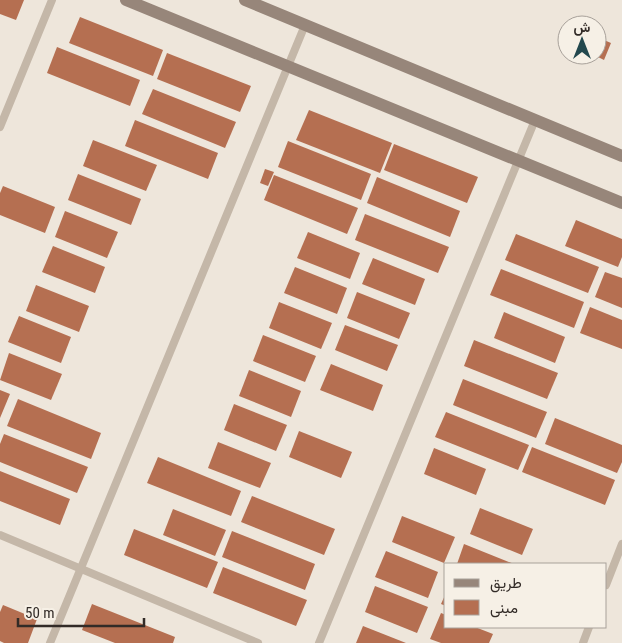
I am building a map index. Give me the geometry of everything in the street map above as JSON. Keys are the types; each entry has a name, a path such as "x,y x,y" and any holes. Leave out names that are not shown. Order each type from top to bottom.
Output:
{"street":[{"path":"126,0 622,203"},
{"path":"245,0 622,156"}],"lane":[{"path":"0,127 52,0"},
{"path":"50,643 305,25"},
{"path":"319,643 535,120"},
{"path":"0,535 258,643"},
{"path":"607,582 622,544"},
{"path":"583,643 589,628"}],"building":[{"path":"0,0 24,0 16,20 0,14"},
{"path":"80,17 163,50 153,76 69,43"},
{"path":"607,41 611,43 607,53"},
{"path":"57,47 140,80 130,106 47,73"},
{"path":"167,53 251,86 240,112 157,79"},
{"path":"153,89 236,122 225,148 142,114"},
{"path":"309,110 392,143 380,173 296,140"},
{"path":"135,120 218,153 208,179 125,146"},
{"path":"93,140 157,165 146,191 83,166"},
{"path":"288,141 371,174 361,200 278,167"},
{"path":"394,144 478,177 467,203 384,170"},
{"path":"265,169 274,172 268,186 260,183"},
{"path":"78,174 141,199 131,225 68,200"},
{"path":"274,175 358,208 347,234 264,200"},
{"path":"377,177 460,211 450,237 367,203"},
{"path":"3,186 55,207 45,233 0,215 0,193"},
{"path":"65,211 118,232 107,258 55,237"},
{"path":"365,214 449,247 438,273 355,240"},
{"path":"576,220 622,239 622,257 618,267 565,246"},
{"path":"308,232 360,253 350,279 297,258"},
{"path":"516,234 599,267 588,293 505,260"},
{"path":"53,246 105,267 95,293 42,272"},
{"path":"373,258 425,279 415,305 362,284"},
{"path":"295,267 347,288 337,314 284,293"},
{"path":"501,269 584,302 574,328 490,295"},
{"path":"605,272 622,278 622,308 595,297"},
{"path":"36,285 89,306 79,332 26,311"},
{"path":"357,292 410,313 399,339 347,318"},
{"path":"279,302 332,323 321,349 269,328"},
{"path":"590,307 622,320 622,349 580,333"},
{"path":"504,312 565,337 555,363 494,338"},
{"path":"19,316 71,337 61,363 8,342"},
{"path":"345,325 398,345 387,371 335,350"},
{"path":"263,335 316,356 305,382 253,361"},
{"path":"474,340 558,373 547,399 464,366"},
{"path":"9,353 62,374 51,400 0,380"},
{"path":"331,364 383,385 373,411 320,390"},
{"path":"249,370 301,391 291,417 239,396"},
{"path":"463,379 547,412 536,438 453,405"},
{"path":"0,390 10,394 0,418"},
{"path":"18,399 101,433 91,459 7,426"},
{"path":"234,404 287,425 276,451 224,430"},
{"path":"446,412 529,445 518,470 435,437"},
{"path":"555,418 622,445 622,462 617,473 545,444"},
{"path":"299,431 352,452 341,478 289,457"},
{"path":"4,434 88,467 77,493 0,462 0,444"},
{"path":"218,442 271,463 260,488 208,468"},
{"path":"532,447 615,480 605,505 522,472"},
{"path":"434,448 486,469 476,495 424,474"},
{"path":"158,457 241,491 231,516 147,483"},
{"path":"0,471 70,499 60,525 0,501"},
{"path":"252,496 335,529 324,555 241,522"},
{"path":"480,508 533,529 522,555 470,534"},
{"path":"173,509 226,530 215,556 163,535"},
{"path":"402,516 455,537 444,563 392,542"},
{"path":"134,529 218,562 207,588 124,555"},
{"path":"232,531 315,564 305,590 222,557"},
{"path":"464,544 512,563 457,563"},
{"path":"386,551 438,572 428,598 375,577"},
{"path":"223,567 307,600 296,626 213,593"},
{"path":"375,586 428,607 417,633 365,612"},
{"path":"92,604 175,637 173,643 115,643 82,630"},
{"path":"3,605 37,619 28,643 4,643 0,641 0,612"},
{"path":"441,613 444,614 444,628 478,628 493,634 489,643 441,643 430,639"},
{"path":"363,626 406,643 356,643"}]}
